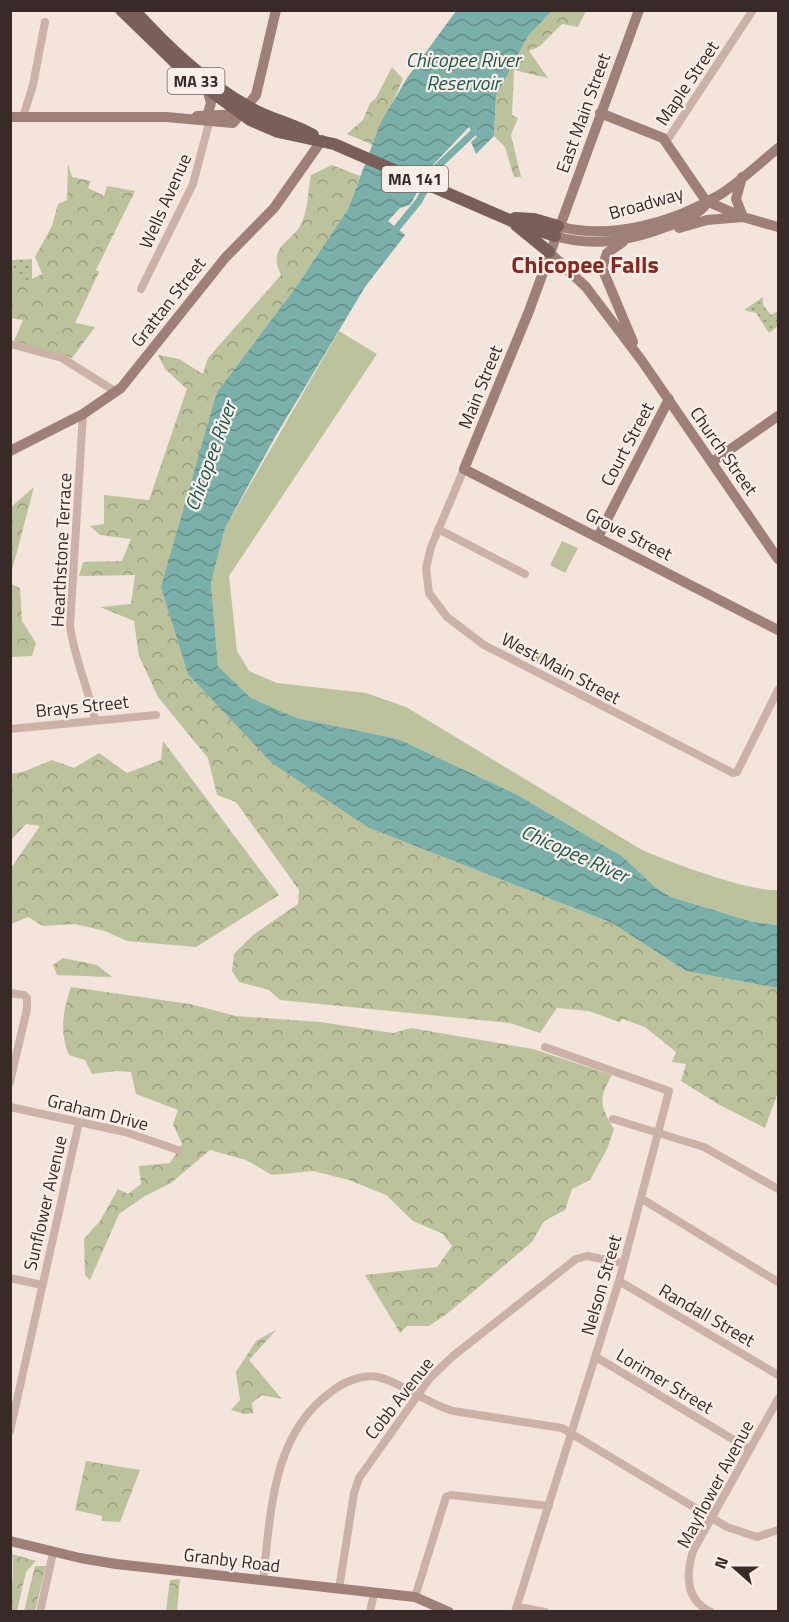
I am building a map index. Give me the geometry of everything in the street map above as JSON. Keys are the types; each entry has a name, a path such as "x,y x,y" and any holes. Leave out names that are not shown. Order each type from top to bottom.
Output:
{"main road":[{"name":"MA 33","path":"121,10 159,50 207,90 245,110"},
{"name":"MA 33","path":"135,10 178,55 263,126 295,131 322,140"},
{"path":"10,117 169,117 211,121 245,110 256,95 276,10"},
{"name":"East Main Street","path":"556,231 639,10"},
{"path":"207,90 211,103 211,121"},
{"path":"600,113 646,130 666,141 706,201 721,194 778,148"},
{"name":"MA 141","path":"322,140 510,220 556,231"},
{"name":"Grattan Street","path":"10,451 83,414 116,392 225,258 272,211 322,140"},
{"path":"649,234 697,222 743,217 736,199 742,177"},
{"name":"Broadway","path":"556,231 591,242 625,240 649,234 693,215 703,207 706,201"},
{"name":"Broadway","path":"556,231 619,231 663,218 706,201 743,217 778,227"},
{"path":"510,220 549,252"},
{"name":"Main Street","path":"464,468 556,231"},
{"name":"Church Street","path":"625,240 607,253 602,268 623,322 642,361"},
{"name":"Church Street","path":"549,252 586,287 642,361 778,559"},
{"name":"Court Street","path":"598,537 669,399"},
{"path":"712,462 778,416"},
{"name":"Grove Street","path":"464,468 778,630"},
{"path":"766,624 778,624"},
{"name":"Granby Road","path":"10,1541 53,1553 134,1566 415,1597 449,1611"}],"street":[{"name":"Maple Street","path":"666,141 753,10"},
{"path":"23,117 33,85 45,22"},
{"name":"Wells Avenue","path":"141,289 193,183 211,121"},
{"path":"10,344 62,358 116,392"},
{"name":"Hearthstone Terrace","path":"83,414 70,626 73,648 82,669 95,719"},
{"name":"Main Street","path":"427,559 464,468"},
{"path":"438,529 525,574"},
{"name":"West Main Street","path":"427,559 426,581 432,600 466,634 723,768 737,772 778,690"},
{"name":"Brays Street","path":"10,729 95,719 156,715"},
{"path":"10,993 24,994 27,998 10,1082"},
{"name":"Nelson Street","path":"517,1609 619,1281 669,1091 545,1047"},
{"name":"Graham Drive","path":"10,1107 125,1132 178,1150"},
{"path":"613,1119 704,1147 778,1189"},
{"name":"Sunflower Avenue","path":"10,1431 79,1122"},
{"path":"642,1199 778,1282"},
{"name":"Cobb Avenue","path":"339,1589 354,1493 359,1478 430,1378 453,1356 576,1259 587,1256 623,1263"},
{"path":"10,1278 42,1285"},
{"name":"Randall Street","path":"619,1281 778,1375"},
{"name":"Lorimer Street","path":"596,1357 749,1449"},
{"path":"263,1580 278,1474 291,1439 314,1407 343,1384 368,1377 395,1383 416,1396 453,1411 556,1427 710,1519 751,1537 770,1535 778,1530"},
{"name":"Mayflower Avenue","path":"711,1611 698,1609 692,1594 687,1572 693,1551 778,1399"},
{"path":"415,1597 446,1497 451,1495 549,1506"},
{"path":"40,1611 53,1553"},
{"path":"370,1611 374,1593"},
{"path":"517,1609 545,1611"}],"green space":[{"path":"552,11 586,11 578,27 562,24 540,46 529,51 548,78 514,70 512,115 518,118 511,135 521,177 514,177 505,147 494,136 496,96 528,36"},
{"path":"392,67 403,79 373,145 347,134 363,120 370,103 376,98"},
{"path":"68,164 72,177 91,181 88,188 104,196 107,186 135,191 96,270 99,272 75,323 95,327 72,358 14,341 23,320 11,318 11,274 32,279 42,274 35,257 52,226 58,204 67,200"},
{"path":"332,165 360,176 348,209 296,287 217,392 188,674 369,828 612,923 686,971 778,988 778,1092 765,1128 718,1104 681,1081 686,1064 672,1062 676,1052 645,1027 623,1019 619,1022 589,1011 557,1008 540,1033 510,1023 280,1000 269,990 239,982 232,971 234,954 253,935 298,904 299,890 236,802 217,795 208,758 158,697 139,656 134,621 100,607 131,604 135,575 79,576 83,562 122,561 131,539 100,535 90,526 104,524 104,495 149,500 187,389 165,369 158,355 179,359 203,374 208,358 281,275 277,257 282,246 302,222 307,206 311,175"},
{"path":"32,259 32,279 25,281 11,274 11,260"},
{"path":"763,297 763,305 771,315 778,311 778,326 769,333 756,313 744,310"},
{"path":"339,331 377,354 229,576 237,651 249,671 277,683 366,693 406,707 642,850 730,881 778,890 778,925 753,922 671,897 655,887 622,856 514,793 398,739 297,718 251,698 218,666 211,583 225,528"},
{"path":"34,487 11,574 11,507"},
{"path":"562,541 578,548 565,573 550,565"},
{"path":"11,584 20,588 22,621 36,643 32,656 11,657"},
{"path":"533,649 550,657 544,667 529,658"},
{"path":"163,741 279,895 196,947 127,941 105,931 75,924 43,926 28,917 11,924 11,868 40,826 26,824 11,840 11,774 52,760 74,768 99,753 127,773 161,760"},
{"path":"63,958 97,965 112,977 57,975 53,965"},
{"path":"71,987 190,1004 236,1016 320,1022 393,1033 411,1028 533,1049 612,1075 604,1090 602,1102 614,1129 607,1149 590,1180 572,1189 565,1210 544,1221 532,1242 448,1313 429,1326 407,1326 400,1333 365,1275 437,1267 452,1246 443,1234 413,1221 386,1195 349,1180 313,1171 272,1175 246,1160 210,1150 171,1183 145,1196 119,1214 90,1280 85,1275 84,1239 100,1221 118,1189 128,1194 141,1184 139,1166 170,1163 182,1144 173,1124 178,1110 136,1094 131,1072 115,1071 92,1074 85,1060 69,1055 64,1038 63,1021"},
{"path":"276,1330 249,1360 282,1399 262,1395 252,1403 253,1413 244,1414 231,1410 240,1400 236,1372 256,1341"},
{"path":"86,1461 140,1470 120,1522 102,1521 102,1516 75,1510"},
{"path":"12,1554 36,1561 26,1572 17,1611 11,1611"},
{"path":"35,1566 46,1566 35,1611 24,1611"},
{"path":"180,1579 177,1611 166,1611 170,1580"}],"water":[{"path":"456,11 552,11 528,36 496,96 494,136 476,154 471,142 477,137 469,127 432,166 410,205 400,208 388,221 405,235 365,287 275,437 225,528 211,583 218,666 251,698 297,718 398,739 514,793 622,856 655,887 671,897 753,922 778,925 778,988 686,971 612,923 369,828 272,763 188,674 161,587 217,392 296,287 348,209 381,122 407,78"}],"waterway":[{"path":"392,234 419,201 436,168 474,132 473,125"}],"district":[{"name":"Chicopee Falls","path":"585,264"}],"water label":[{"name":"Chicopee River Reservoir","path":"463,70"},
{"name":"Chicopee River","path":"210,456"},
{"name":"Chicopee River","path":"575,853"}]}
